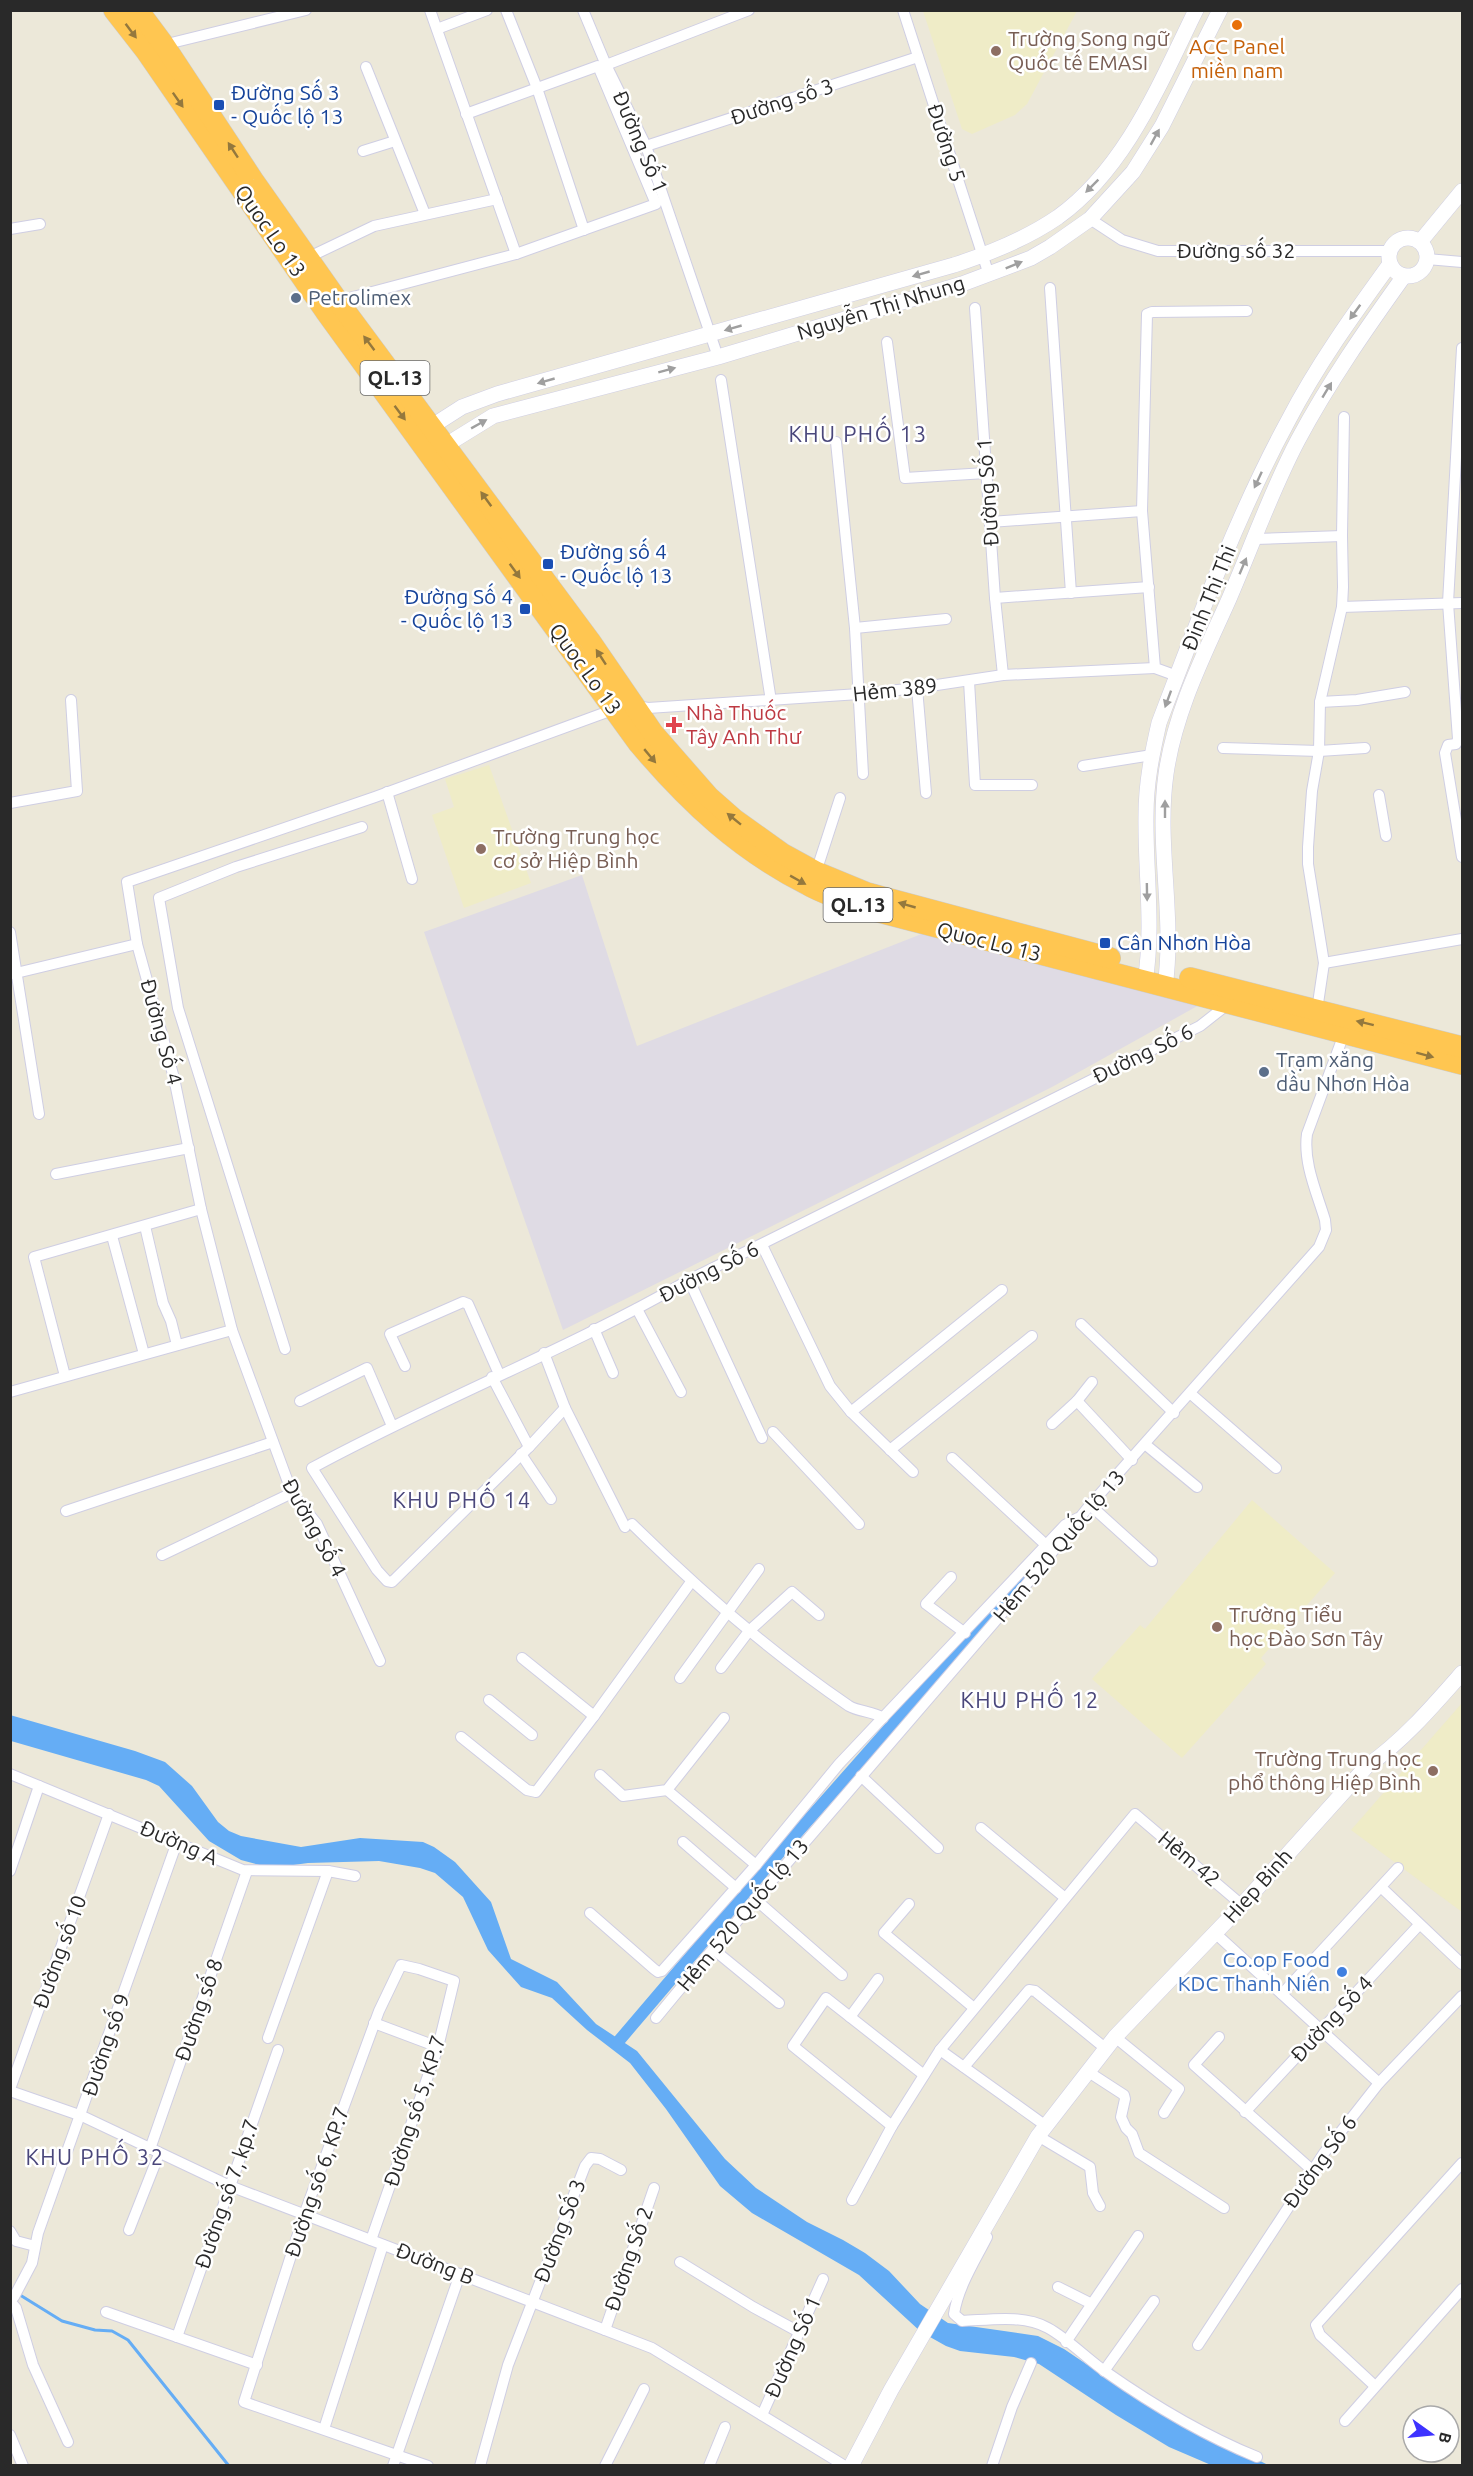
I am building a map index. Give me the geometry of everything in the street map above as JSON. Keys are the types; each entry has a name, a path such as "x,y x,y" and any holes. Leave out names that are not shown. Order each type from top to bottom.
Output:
{"highway":[{"name":"Quoc Lo 13","path":"114,10 155,48 338,301 424,431"},
{"name":"Quoc Lo 13","path":"138,10 155,48 321,305 424,431 624,707 653,733 708,797 757,837 816,872 867,893 1156,977 1228,1003 1462,1064"},
{"name":"Quoc Lo 13","path":"624,707 639,744 696,807 768,863 810,887 864,908 902,919 1156,977 1317,1010 1462,1047"}],"street":[{"path":"155,48 306,10"},
{"path":"430,10 516,254"},
{"path":"436,29 487,10"},
{"path":"506,10 537,88 584,230"},
{"name":"Đường Số 1","path":"583,10 606,65 646,146 718,357"},
{"path":"606,65 749,10"},
{"name":"Đường 5","path":"903,10 989,275"},
{"name":"Nguyễn Thị Nhung","path":"424,431 462,407 497,394 710,335 983,255 1020,240 1059,216 1100,178 1118,155 1138,124 1196,10"},
{"name":"Nguyễn Thị Nhung","path":"438,450 493,417 718,357 989,275 1031,258 1090,219 1133,172 1149,149 1220,10"},
{"name":"Đường số 3","path":"646,146 918,57"},
{"path":"338,301 516,254 656,204 598,66 466,114"},
{"path":"366,67 425,214"},
{"path":"363,151 395,141"},
{"path":"1420,242 1462,190"},
{"path":"307,258 374,226 497,199"},
{"name":"Đường số 32","path":"1090,219 1122,240 1158,251 1389,258"},
{"path":"10,229 40,224"},
{"path":"1403,238 1420,242 1427,259 1422,270 1417,274 1404,276 1393,270 1389,258 1392,245 1403,238"},
{"name":"Đinh Thị Thi","path":"1156,977 1146,815 1152,755 1159,723 1258,480 1287,421 1333,343 1389,258"},
{"path":"1427,259 1462,262"},
{"name":"Đinh Thị Thi","path":"1156,977 1166,776 1172,743 1192,683 1286,465 1357,341 1404,276"},
{"path":"1050,288 1071,593"},
{"name":"Đường Số 1","path":"975,308 995,598 1003,675"},
{"path":"1177,676 1155,668 1142,511 1147,314 1152,312 1247,311"},
{"path":"887,342 905,478 986,473"},
{"path":"1462,348 1458,490 1448,603 1458,739 1456,744 1448,745 1445,753 1462,857"},
{"path":"721,380 771,701"},
{"path":"1317,1010 1324,963 1308,864 1312,791 1319,751 1320,702 1342,607 1344,417"},
{"path":"836,442 855,628 863,774"},
{"path":"990,522 1142,511"},
{"path":"1254,539 1341,536"},
{"path":"995,598 1149,587"},
{"path":"1342,607 1462,603"},
{"path":"855,628 946,619"},
{"path":"1451,658 1462,656"},
{"name":"Hẻm 389","path":"624,707 648,708 771,701 917,688 1003,675 1155,668"},
{"path":"969,681 975,785 1032,785"},
{"path":"917,688 926,793"},
{"path":"1320,702 1357,700 1405,692"},
{"path":"10,803 77,791 71,700"},
{"name":"Đường Số 4","path":"380,1661 317,1524 292,1493 232,1330 201,1209 174,1078 137,944 127,882 624,707"},
{"path":"1223,748 1319,751 1365,748"},
{"path":"1083,766 1152,755"},
{"path":"387,792 412,879"},
{"path":"1379,795 1386,836"},
{"path":"816,872 840,798"},
{"path":"285,1349 178,1008 159,898 236,867 362,827"},
{"path":"232,845 236,867"},
{"path":"10,932 14,973 39,1114"},
{"path":"1324,963 1462,939"},
{"path":"14,973 137,944"},
{"name":"Đường Số 6","path":"525,1450 392,1582 387,1581 377,1570 312,1468 392,1426 637,1309 688,1280 1200,1026 1228,1003"},
{"name":"Hẻm 520 Quốc lộ 13","path":"656,2018 1017,1596 1090,1505 1295,1276 1323,1239 1325,1220 1306,1157 1305,1145 1344,1034"},
{"path":"56,1174 189,1148"},
{"path":"65,1376 34,1257 201,1209"},
{"path":"145,1226 163,1303 171,1321 177,1345"},
{"path":"112,1236 144,1354"},
{"path":"762,1245 830,1386 851,1412 913,1472"},
{"path":"688,1280 762,1438"},
{"path":"851,1412 1002,1290"},
{"path":"405,1366 390,1334 463,1302 468,1304 525,1450 551,1499"},
{"path":"637,1309 681,1392"},
{"path":"1081,1324 1174,1413"},
{"path":"594,1329 613,1373"},
{"path":"10,1392 232,1330"},
{"path":"890,1450 1032,1336"},
{"path":"544,1353 565,1408 629,1525 749,1631 852,1708 875,1713 883,1718"},
{"path":"300,1401 367,1368 392,1426"},
{"path":"1052,1424 1077,1401 1092,1382"},
{"path":"1191,1394 1276,1468"},
{"path":"1077,1401 1132,1460"},
{"path":"525,1450 565,1408"},
{"path":"773,1432 859,1524"},
{"path":"66,1511 273,1442"},
{"path":"1146,1445 1197,1487"},
{"path":"952,1458 1046,1545"},
{"path":"162,1555 292,1493"},
{"path":"1090,1505 1152,1561"},
{"path":"590,1913 658,1972 662,1971 756,1865 839,1764 1065,1525 1081,1517"},
{"path":"680,1678 759,1569"},
{"path":"951,1577 926,1604 965,1633"},
{"path":"461,1737 532,1793 536,1792 691,1582"},
{"path":"721,1668 749,1631 792,1592 819,1615"},
{"path":"522,1658 594,1716"},
{"name":"Hiep Binh","path":"852,2466 891,2390 987,2222 1042,2131 1087,2071 1110,2042 1242,1905 1367,1766 1393,1746 1462,1673"},
{"path":"489,1700 532,1735"},
{"path":"600,1775 623,1796 668,1790 723,1718"},
{"name":"Đường A","path":"10,1774 248,1871 328,1871 355,1876"},
{"path":"861,1776 938,1848"},
{"path":"10,1871 39,1786"},
{"path":"668,1790 756,1865"},
{"name":"Đường số 10","path":"10,2090 109,1814"},
{"name":"Hẻm 42","path":"1064,1897 1135,1814 1242,1905"},
{"path":"852,2200 892,2126 940,2050 1064,1897 981,1828"},
{"name":"Đường số 9","path":"12,2299 32,2264 35,2246 177,1842"},
{"path":"683,1842 736,1888"},
{"path":"1282,1994 1398,1868"},
{"name":"Đường số 8","path":"129,2230 248,1871"},
{"path":"268,2038 328,1871"},
{"path":"1382,1888 1462,1964"},
{"path":"756,1899 842,1975"},
{"path":"909,1904 884,1933 974,2008"},
{"name":"Đường Số 4","path":"1245,2112 1419,1925"},
{"path":"1215,1933 1379,2083"},
{"path":"713,1949 779,2003"},
{"name":"Đường số 6, KP.7","path":"324,2429 244,2402 304,2215 374,2023 401,1965 419,1968 454,1981"},
{"path":"850,2017 878,1979"},
{"name":"Đường số 5, KP.7","path":"371,2240 438,2047 454,1981"},
{"path":"964,2067 1029,1990 1038,1993 1179,2089 1164,2113"},
{"name":"Đường Số 6","path":"1198,2345 1311,2170 1379,2083 1462,1995"},
{"path":"892,2126 794,2046 826,1998 924,2075"},
{"path":"374,2023 438,2047"},
{"path":"1219,2037 1194,2065 1311,2170"},
{"name":"Đường số 7, kp.7","path":"177,2337 278,2050"},
{"path":"940,2050 1090,2167 1092,2193 1100,2206"},
{"path":"1087,2071 1124,2095 1121,2117 1132,2134 1139,2153 1224,2208"},
{"name":"Đường B","path":"10,2090 81,2115 230,2186 652,2348 845,2466"},
{"name":"Đường Số 3","path":"532,2302 585,2166 591,2158 600,2159 621,2170"},
{"path":"1375,2386 1320,2335 1316,2325 1462,2163"},
{"name":"Đường Số 2","path":"605,2330 654,2188"},
{"path":"987,2222 988,2235 962,2288 954,2314 962,2321 1017,2319 1047,2327 1104,2371 1152,2403 1194,2427 1257,2457"},
{"path":"10,2231 16,2241 35,2246"},
{"path":"1066,2342 1090,2303 1138,2236"},
{"path":"383,2245 324,2429 428,2466"},
{"path":"680,2262 799,2332"},
{"path":"393,2466 460,2274"},
{"name":"Đường Số 1","path":"762,2415 824,2279"},
{"path":"1058,2287 1090,2303"},
{"path":"1345,2421 1462,2289"},
{"path":"12,2299 33,2365 68,2442"},
{"path":"1104,2371 1154,2301"},
{"path":"480,2466 508,2365 532,2302"},
{"path":"106,2312 257,2365"},
{"path":"992,2466 1012,2407 1031,2363"},
{"path":"605,2466 644,2389"},
{"path":"709,2466 725,2427"},
{"path":"10,2435 23,2466"}],"shaded area":[{"name":"Trường Song ngữ Quốc tế EMASI","path":"923,10 1077,11 1027,104 1015,115 972,134 962,129"},
{"name":"Trường Trung học cơ sở Hiệp Bình","path":"489,765 531,883 464,908 432,815 454,807 445,779"},
{"path":"582,875 637,1046 924,933 1201,1004 1052,1087 563,1330 424,932"},
{"name":"Trường Tiểu học Đào Sơn Tây","path":"1252,1500 1335,1573 1261,1658 1266,1664 1182,1758 1092,1679 1140,1625 1145,1629"},
{"name":"Trường Trung học phổ thông Hiệp Bình","path":"1462,1703 1462,1912 1351,1830"}],"water":[{"path":"10,1715 135,1751 165,1762 192,1786 218,1822 229,1831 241,1836 301,1847 360,1838 423,1842 434,1847 455,1862 491,1902 511,1959 557,1982 596,2024 637,2051 725,2159 756,2188 807,2222 865,2253 889,2271 920,2304 948,2323 1038,2336 1064,2349 1135,2397 1268,2465 1211,2465 1169,2447 1039,2364 1014,2357 960,2351 946,2346 921,2332 859,2275 752,2213 720,2186 666,2109 630,2063 587,2030 552,1998 521,1987 488,1950 463,1897 435,1873 379,1861 308,1863 271,1868 241,1860 209,1841 159,1786 146,1780 11,1741"}],"waterway":[{"path":"617,2043 772,1861 1036,1562"},
{"path":"20,2295 62,2321 95,2330 112,2331 128,2340 229,2466"}],"place":[{"name":"ACC Panel miền nam","path":"1237,25"},
{"name":"Trường Song ngữ Quốc tế EMASI","path":"996,51"},
{"name":"Đường Số 3 - Quốc lộ 13","path":"219,105"},
{"name":"Petrolimex","path":"296,298"},
{"name":"Đường số 4 - Quốc lộ 13","path":"548,564"},
{"name":"Đường Số 4 - Quốc lộ 13","path":"525,609"},
{"name":"Nhà Thuốc Tây Anh Thư","path":"674,725"},
{"name":"Trường Trung học cơ sở Hiệp Bình","path":"481,849"},
{"name":"Cân Nhơn Hòa","path":"1105,943"},
{"name":"Trạm xăng dầu Nhơn Hòa","path":"1264,1072"},
{"name":"Trường Tiểu học Đào Sơn Tây","path":"1217,1627"},
{"name":"Trường Trung học phổ thông Hiệp Bình","path":"1433,1771"},
{"name":"Co.op Food KDC Thanh Niên","path":"1342,1972"}],"district":[{"name":"KHU PHỐ 13","path":"858,434"},
{"name":"KHU PHỐ 14","path":"462,1500"},
{"name":"KHU PHỐ 12","path":"1030,1700"},
{"name":"KHU PHỐ 32","path":"95,2157"}]}
